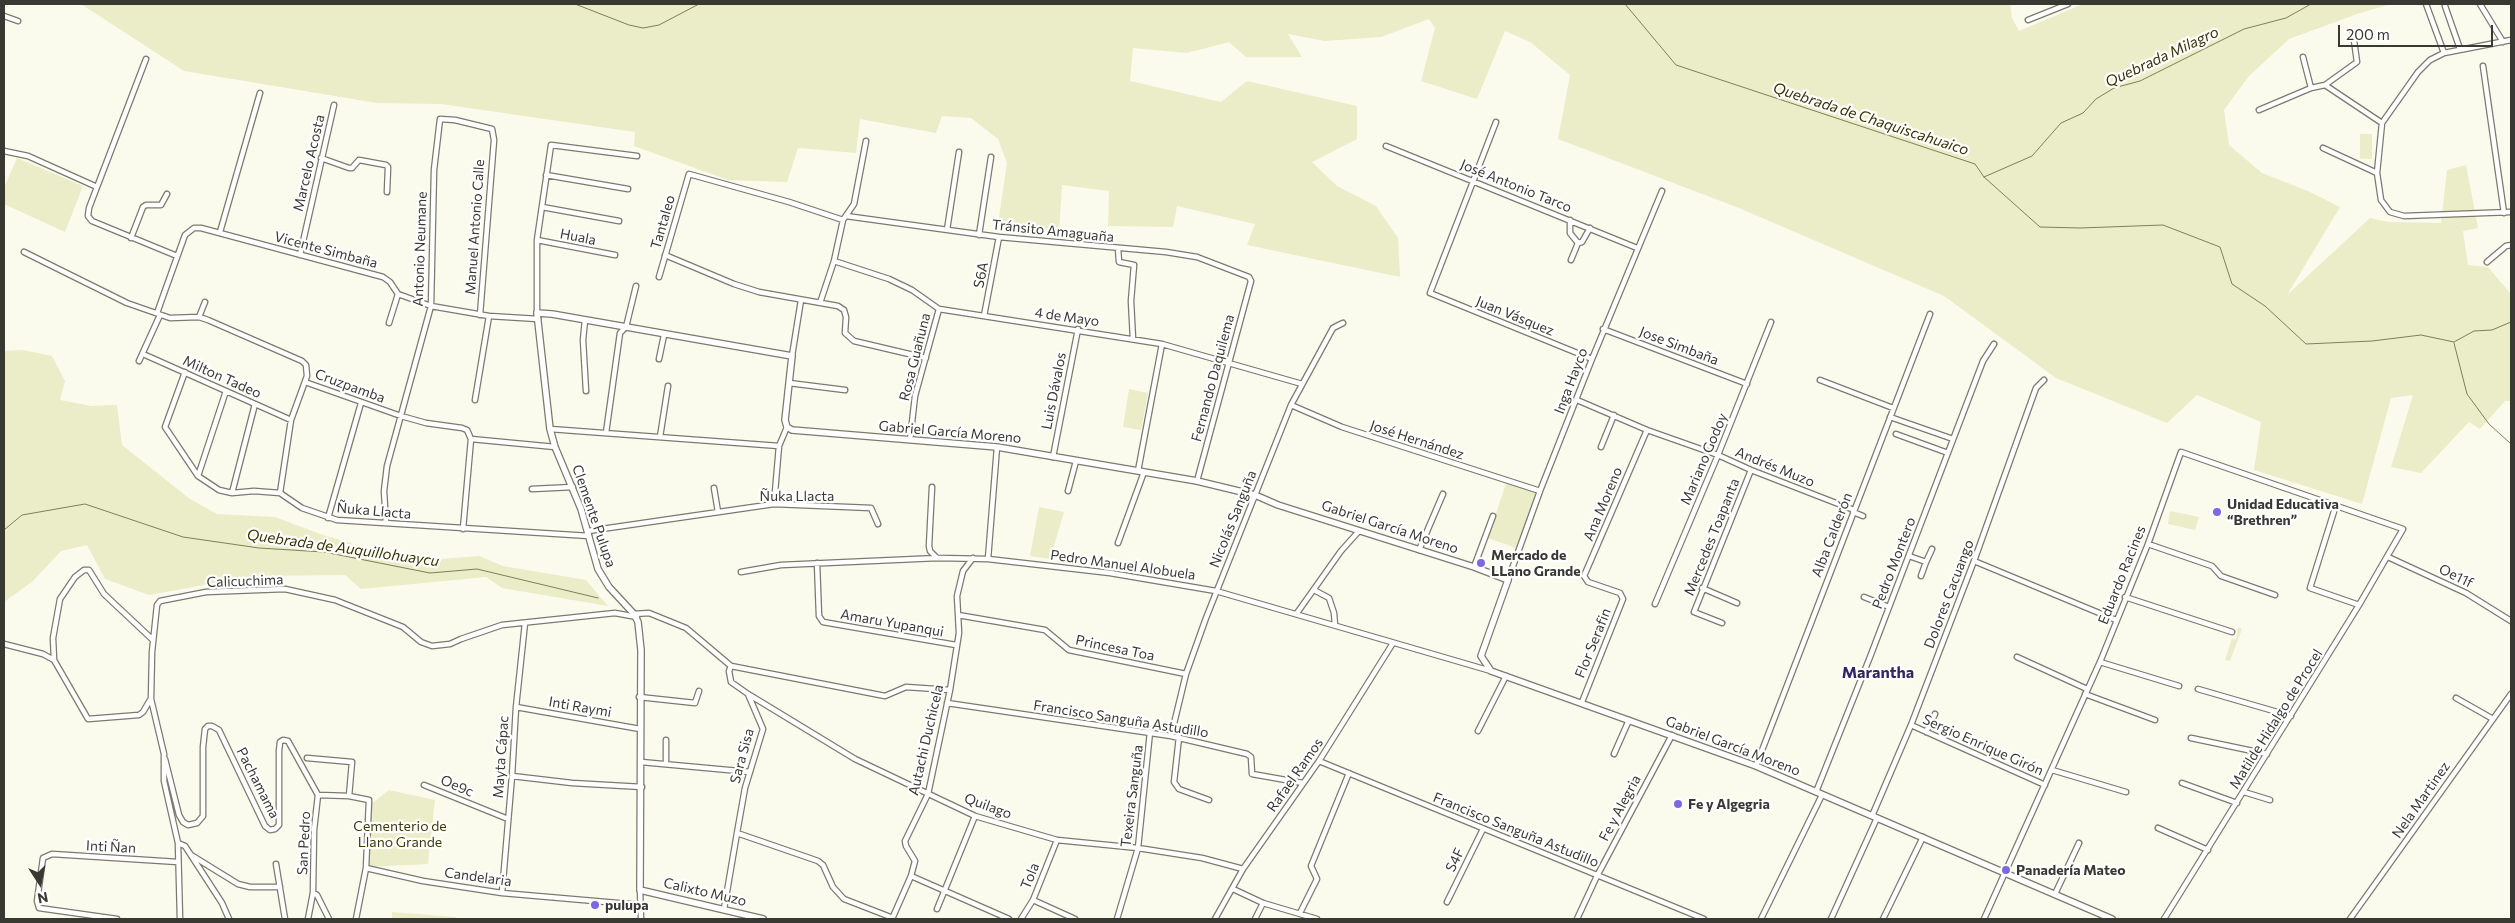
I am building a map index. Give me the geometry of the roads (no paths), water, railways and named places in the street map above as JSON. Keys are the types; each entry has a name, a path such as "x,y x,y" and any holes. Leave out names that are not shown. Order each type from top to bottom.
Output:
{"street":[{"path":"2028,20 2067,4"},
{"path":"2426,4 2444,53"},
{"path":"2480,4 2503,42"},
{"path":"2445,6 2460,49"},
{"path":"4,16 18,21"},
{"path":"2259,110 2311,88 2325,85 2357,62 2353,33"},
{"path":"2511,40 2460,49 2444,53 2430,60 2418,72 2382,122 2377,173 2381,200 2390,212 2404,216 2511,212"},
{"path":"2303,57 2311,88"},
{"path":"146,59 89,208 89,219 178,256"},
{"path":"2483,66 2504,212"},
{"path":"2325,85 2382,122"},
{"path":"220,232 260,93"},
{"name":"Marcelo Acosta","path":"300,255 320,158 334,105"},
{"name":"Manuel Antonio Calle","path":"440,119 490,127 494,140 480,315"},
{"name":"Antonio Neumane","path":"386,523 386,466 430,306 434,170 440,119"},
{"path":"1474,182 1496,122"},
{"path":"820,303 834,261 845,218 854,204 866,141"},
{"name":"Clemente Pulupa","path":"635,616 602,578 572,487 555,447 550,429 537,316 537,240 551,145 637,156"},
{"name":"José Antonio Tarco","path":"1386,146 1637,248"},
{"path":"2323,148 2377,173"},
{"path":"4,151 28,156 97,187"},
{"path":"947,230 959,152"},
{"path":"979,234 991,157"},
{"path":"320,158 349,168 352,168 359,160 386,165 388,167 387,192"},
{"name":"Tránsito Amaguaña","path":"689,174 845,218 999,237 1197,257 1249,278 1251,281"},
{"name":"Tantaleo","path":"660,277 689,174"},
{"path":"546,175 628,189"},
{"name":"Juan Vásquez","path":"1474,182 1430,293 1592,359"},
{"name":"Inga Hayco","path":"1508,580 1540,491 1592,359 1662,191"},
{"path":"131,238 143,207 146,205 161,205 167,194"},
{"path":"542,208 619,221"},
{"path":"1570,220 1570,233 1578,243"},
{"name":"Vicente Simbaña","path":"139,361 144,354 159,314 185,235 190,230 201,228 382,277 390,282 398,294 430,306 489,316 537,316"},
{"path":"1570,260 1578,243 1582,242 1590,228"},
{"name":"S6A","path":"984,316 999,237"},
{"name":"Huala","path":"537,240 615,255"},
{"path":"2487,262 2506,246 2511,245"},
{"path":"1118,248 1119,262 1134,265 1131,301 1133,340"},
{"name":"Cruzpamba","path":"24,252 127,303 170,318 200,317 302,361 307,370 305,382 361,403 426,423 462,428 467,430 471,439 555,447"},
{"path":"665,255 734,284 759,292 838,306 844,310 845,333 854,341 926,358"},
{"name":"4 de Mayo","path":"834,261 889,279 912,290 939,308 1162,344 1302,384"},
{"name":"Fernando Daquilema","path":"1197,481 1251,281"},
{"path":"606,433 620,333 626,326 636,286"},
{"path":"389,323 398,294"},
{"path":"774,504 779,446 787,427 785,420 789,383 801,300"},
{"path":"200,317 205,302"},
{"name":"Rosa Guañuna","path":"910,440 915,396 939,308"},
{"name":"Alba Calderón","path":"1756,766 1930,314"},
{"path":"475,400 489,316"},
{"path":"537,316 626,326 664,335 792,356"},
{"path":"585,320 583,340 586,391"},
{"name":"Mariano Godoy","path":"1655,604 1718,455 1771,322"},
{"name":"Nicolás Sanguña","path":"1171,736 1186,674 1216,591 1290,405 1333,328 1342,323"},
{"name":"Luis Dávalos","path":"1053,457 1078,329"},
{"name":"Jose Simbaña","path":"1604,330 1747,384"},
{"path":"659,359 664,335"},
{"path":"1118,543 1141,471 1162,344"},
{"name":"Pedro Montero","path":"1761,919 1819,793 1983,361 1994,344"},
{"name":"Milton Tadeo","path":"144,354 291,420"},
{"name":"Ñuka Llacta","path":"185,372 165,427 198,476 219,490 232,493 254,491 280,493 302,508 328,518 463,528 588,533 774,504 871,508 878,524"},
{"path":"1820,380 1893,408"},
{"name":"Dolores Cacuango","path":"1830,919 1875,817 1911,725 1974,561 2036,388 2044,380"},
{"path":"280,493 291,420 305,382"},
{"path":"789,383 844,390"},
{"path":"660,437 668,386"},
{"path":"198,476 226,391"},
{"name":"Andrés Muzo","path":"1577,400 1646,430 1718,455 1863,516"},
{"path":"328,518 361,403"},
{"path":"232,493 255,404"},
{"name":"José Hernández","path":"1290,405 1342,427 1540,491"},
{"path":"1601,447 1614,415"},
{"path":"1890,417 1953,439"},
{"name":"Gabriel García Moreno","path":"787,427 797,431 996,447 1197,481 1255,495 1278,505 1474,567 1508,580"},
{"path":"550,429 779,446"},
{"name":"Ana Moreno","path":"1620,593 1588,582 1584,576 1646,430"},
{"path":"1896,434 1948,453"},
{"path":"463,528 471,439"},
{"path":"988,559 996,447"},
{"name":"Eduardo Racines","path":"1984,919 2100,662 2148,544 2181,452 2402,529"},
{"path":"1068,491 1076,460"},
{"name":"Mercedes Toapanta","path":"1722,623 1694,612 1702,588 1751,470"},
{"path":"532,490 572,487"},
{"path":"932,487 929,546 930,551 938,558"},
{"path":"714,488 718,512"},
{"path":"1419,550 1442,494"},
{"path":"2336,505 2310,588 2360,605"},
{"path":"1474,567 1493,516"},
{"name":"Matilde Hidalgo de Procel","path":"2164,919 2360,605 2402,529"},
{"path":"1297,613 1359,531"},
{"path":"2148,544 2212,566 2221,576 2276,595"},
{"path":"1921,576 1932,549"},
{"path":"1909,556 1926,562"},
{"name":"Oe11f","path":"2388,557 2466,593 2511,621"},
{"name":"Pedro Manuel Alobuela","path":"741,572 781,565 973,558 1110,573 1216,591 1335,624 1491,671"},
{"name":"Autachi Duchicela","path":"892,918 911,876 915,859 906,846 905,841 928,794 950,690 956,645 957,596 963,572 973,558"},
{"path":"1974,561 2116,620"},
{"name":"Amaru Yupanqui","path":"817,563 819,616 823,622 956,645"},
{"path":"151,699 139,715 88,719 54,660 53,638 60,599 75,577 84,570 89,570 104,594 153,640"},
{"path":"1491,671 1481,656 1508,580"},
{"path":"1702,588 1737,603"},
{"name":"Calicuchima","path":"180,919 178,843 164,782 164,754 151,699 153,640 157,605 160,601 206,592 285,589 335,600 403,627 421,642 432,646 450,644 461,638 502,625 615,613 635,616 649,613 686,628 731,666"},
{"path":"1314,590 1329,598 1335,624"},
{"name":"Flor Serafin","path":"1582,702 1623,599 1620,593"},
{"path":"1864,596 1890,607"},
{"path":"2125,597 2232,632"},
{"name":"Princesa Toa","path":"958,615 1045,630 1069,650 1186,674"},
{"path":"635,616 641,650 639,697 642,787 641,919"},
{"name":"Mayta Cápac","path":"502,893 516,707 526,623"},
{"name":"Rafael Ramos","path":"1215,919 1244,869 1319,761 1393,643"},
{"path":"4,644 43,654 54,660"},
{"path":"2017,658 2086,692 2155,720"},
{"path":"2100,662 2179,686"},
{"path":"731,666 885,696 906,687 950,690"},
{"name":"Sara Sisa","path":"724,909 737,833 750,772 762,729 748,694 731,682 729,671 731,666"},
{"name":"Gabriel García Moreno","path":"1491,671 1582,702 1756,766 2112,919"},
{"path":"1478,730 1506,676"},
{"path":"2198,689 2291,716"},
{"path":"639,697 695,702 699,691"},
{"name":"Quilago","path":"748,694 855,759 976,816 1057,840 1138,848 1202,858 1244,869"},
{"name":"Nela Martinez","path":"2350,919 2511,694"},
{"path":"2456,698 2493,719"},
{"name":"Francisco Sanguña Astudillo","path":"947,703 1179,737 1247,754 1251,757 1250,771 1254,775 1303,783"},
{"name":"Inti Raymi","path":"516,707 640,729"},
{"path":"1926,732 1935,714"},
{"path":"1614,754 1629,720"},
{"name":"Sergio Enrique Girón","path":"1911,725 2045,785"},
{"name":"Pachamama","path":"164,754 179,815 183,822 188,825 197,824 203,816 203,747 205,729 208,726 219,730 265,826 270,830 276,830 279,825 280,742 283,740 288,741 318,795"},
{"name":"Texeira Sanguña","path":"1117,919 1138,848 1150,732"},
{"name":"Fe y Alegria","path":"1578,919 1597,876 1672,735"},
{"path":"1179,737 1174,782 1176,787 1209,800"},
{"path":"2192,738 2267,754"},
{"path":"666,740 666,764"},
{"path":"306,758 352,762 349,796"},
{"name":"Francisco Sanguña Astudillo","path":"1319,761 1704,919"},
{"path":"641,762 750,772"},
{"path":"2052,770 2126,792"},
{"path":"1300,913 1317,879 1311,866 1349,773"},
{"path":"512,776 572,783 642,787"},
{"path":"2182,784 2237,803"},
{"name":"Oe9c","path":"424,785 508,819"},
{"path":"2244,792 2270,800"},
{"path":"318,795 349,796 369,800 366,868 356,919"},
{"name":"San Pedro","path":"313,893 314,830 318,795"},
{"path":"937,909 976,816"},
{"path":"2158,828 2208,850"},
{"name":"S4F","path":"1447,902 1483,829"},
{"path":"737,833 818,861 823,865 833,887 844,899 892,918"},
{"path":"1884,919 1923,837"},
{"name":"Tola","path":"1021,919 1033,900 1057,840"},
{"path":"178,843 183,844 191,855 222,903 229,919"},
{"path":"2055,894 2079,844"},
{"name":"Inti Ñan","path":"117,919 39,908 37,901 43,858 52,854 178,862"},
{"path":"191,855 238,884 250,887 280,887"},
{"path":"276,864 285,919"},
{"name":"Candelaria","path":"366,868 423,881 502,893 640,905"},
{"path":"911,876 1009,919"},
{"name":"Calixto Muzo","path":"640,890 763,919"},
{"path":"1233,890 1263,903 1317,919"},
{"path":"308,919 313,893 317,895 328,919"},
{"path":"1033,900 1075,919"},
{"path":"1255,919 1263,903"}],"waterway":[{"path":"575,4 629,25 643,28 659,25 699,4"},
{"name":"Quebrada de Chaquiscahuaico","path":"1625,4 1676,65 1975,164 1984,177 2040,227 2080,228 2163,225 2220,247 2232,284 2265,306 2306,344 2372,341 2421,335 2454,342 2474,331 2492,330 2511,322"},
{"name":"Quebrada Milagro","path":"1984,177 2032,156 2061,123 2083,113 2096,99 2114,88 2140,81 2244,29 2286,18 2311,4"},
{"path":"2454,343 2467,394 2489,424 2511,444"},
{"name":"Quebrada de Auquillohuaycu","path":"4,530 22,515 85,504 183,537 259,548 324,552 430,573 477,569 598,598"}],"place":[{"name":"Unidad Educativa “Brethren”","path":"2217,512"},
{"name":"Mercado de LLano Grande","path":"1481,563"},
{"name":"Fe y Algegria","path":"1678,804"},
{"name":"Panadería Mateo","path":"2006,870"},
{"name":"pulupa","path":"595,905"}],"district":[{"name":"Marantha","path":"1878,673"}],"park label":[{"name":"Cementerio de Llano Grande","path":"400,834"}]}
